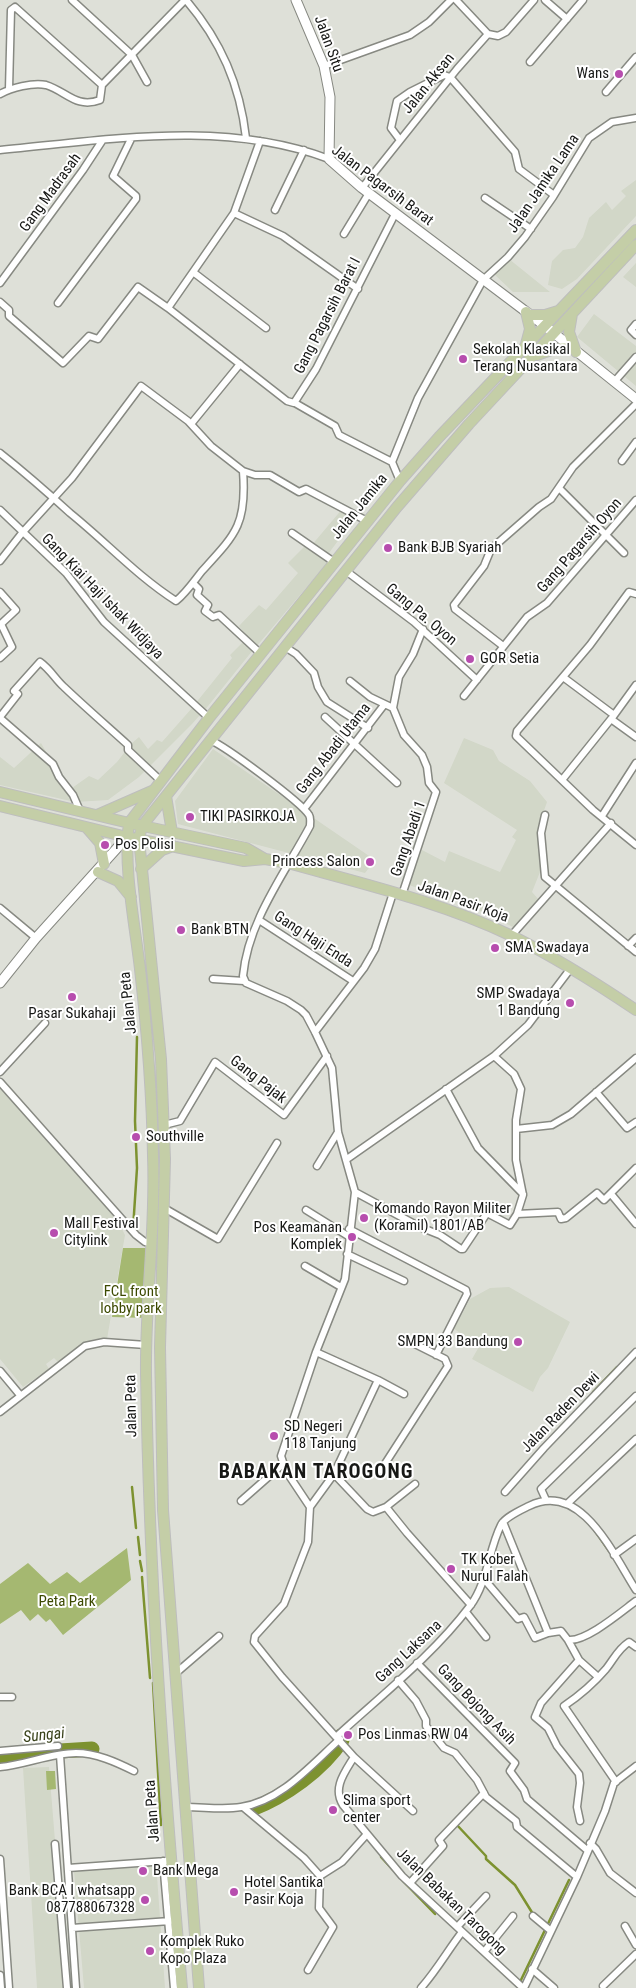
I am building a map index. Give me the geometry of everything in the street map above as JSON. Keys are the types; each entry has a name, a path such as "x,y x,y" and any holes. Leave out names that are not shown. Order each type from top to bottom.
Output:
{"main road":[{"name":"Jalan Jamika","path":"129,823 209,718 400,481 439,437 636,230"},
{"name":"Jalan Jamika","path":"142,826 397,508 469,424 636,245"},
{"path":"522,351 530,331 528,314 546,315 560,309"},
{"path":"531,359 550,350 574,350 569,332 572,313"},
{"path":"97,815 158,785"},
{"name":"Jalan Pasir Koja","path":"0,792 142,826 246,848 265,859"},
{"path":"166,796 172,832"},
{"name":"Jalan Pasir Koja","path":"1,808 244,861 265,859 288,863 434,905 511,936 571,968 636,1010"},
{"name":"Jalan Peta","path":"129,823 127,837 132,897 148,1036 154,1160 146,1345 147,1448 167,1861 172,1921 182,1988"},
{"name":"Jalan Peta","path":"142,826 139,839 141,869 156,988 166,1159 160,1347 163,1510 199,1988"},
{"path":"85,827 100,843 101,868 118,880 132,897"},
{"path":"141,869 162,850 174,846"},
{"path":"154,1160 166,1159"},
{"path":"151,1511 163,1510"}],"street":[{"path":"72,0 132,55 147,82"},
{"path":"0,94 9,89 43,84 81,103 100,100 102,85 185,0 212,35 226,61 239,95 246,138"},
{"name":"Jalan Situ","path":"296,0 324,66 330,97 329,159"},
{"path":"324,66 410,35 429,22 451,0"},
{"path":"456,0 488,34 498,36 506,32 534,0"},
{"path":"545,0 567,19"},
{"path":"530,62 583,0"},
{"path":"9,89 11,10 15,7 102,85"},
{"name":"Jalan Aksan","path":"344,234 366,191 400,140 450,77 488,34"},
{"path":"606,92 636,57"},
{"path":"400,140 391,128 397,101 436,77 444,75 450,77 516,152 519,168 554,195"},
{"name":"Jalan Jamika Lama","path":"392,462 418,398 483,280 508,257 531,229 589,138 612,122 636,118"},
{"name":"Jalan Pagarsih Barat","path":"0,150 200,134 246,138 304,150 329,159 366,191 545,326 636,399"},
{"path":"58,303 136,199 136,196 113,176 131,139"},
{"name":"Gang Madrasah","path":"0,283 84,170 102,141"},
{"path":"168,308 234,213 260,141"},
{"path":"275,210 304,150"},
{"path":"485,198 531,229"},
{"path":"234,213 283,236 358,289"},
{"name":"Gang Pagarsih Barat I","path":"295,403 316,369 396,214"},
{"path":"193,272 266,328"},
{"path":"0,302 9,310 9,316 63,363 89,336 98,339 138,287 168,308 287,401 295,403 335,426 339,435 392,462 400,481"},
{"path":"636,324 631,330 636,335"},
{"path":"614,382 636,357"},
{"path":"191,424 240,364"},
{"path":"0,561 22,533 72,478 141,386 191,424 211,446 243,471 255,476 263,473 270,475 299,492 306,489 367,521"},
{"path":"503,646 454,607 461,593 484,566 491,549 538,507 551,499 572,467 636,404"},
{"path":"622,461 636,442"},
{"path":"0,453 145,580 176,600 222,550 242,518 245,500 243,471"},
{"path":"559,488 624,554"},
{"name":"Gang Pagarsih Oyon","path":"464,696 527,617 547,603 636,500"},
{"name":"Gang Kiai Haji Ishak Widjaya","path":"0,510 66,573 104,622 209,718"},
{"path":"292,533 334,562"},
{"name":"Gang Pa. Oyon","path":"346,571 423,629 477,680"},
{"path":"193,583 199,589 197,595 208,605 205,611 214,617 219,615 261,654"},
{"path":"0,592 16,610 1,624 12,647 0,658"},
{"path":"636,594 629,592 563,678 517,732 516,736 562,780 636,845"},
{"path":"350,681 365,694 384,705 394,708 399,677 413,654 423,629"},
{"path":"285,647 296,654 314,673 318,687 327,702 368,728"},
{"path":"80,811 73,795 59,777 53,764 0,718 18,694 14,691 40,662 128,745 128,750 158,785"},
{"path":"563,678 636,737"},
{"path":"562,780 636,685"},
{"name":"Gang Abadi Utama","path":"304,809 356,744 384,705"},
{"name":"Gang Abadi 1","path":"315,1032 375,949 398,894 436,792 430,783 427,767 422,755 404,734 394,708"},
{"path":"325,717 397,783"},
{"path":"210,740 304,809 311,820 310,826 288,863 259,920 243,973 244,981"},
{"path":"602,816 636,763"},
{"path":"545,815 541,834 544,874 636,952"},
{"path":"511,936 611,823"},
{"path":"1,979 127,837"},
{"path":"0,908 36,938"},
{"name":"Gang Haji Enda","path":"259,920 353,981"},
{"path":"628,946 636,938"},
{"path":"347,1159 494,1056 528,1025 571,968"},
{"path":"213,979 244,981 300,1010 306,1015 315,1032 327,1056 335,1079 338,1132 355,1192 345,1279 316,1352 287,1433 281,1456 283,1464 310,1507"},
{"path":"0,1072 45,1023"},
{"name":"Gang Pajak","path":"164,1125 180,1121 215,1062 283,1115 327,1056"},
{"path":"355,1192 440,1235 461,1249 463,1249 487,1213 508,1226 517,1214 523,1194 516,1160 516,1129 522,1095 521,1085 509,1068 494,1056"},
{"path":"516,1129 552,1125 571,1114 636,1058"},
{"path":"0,1082 136,1235 145,1242 151,1243"},
{"path":"446,1090 478,1148 523,1194"},
{"path":"596,1092 627,1128 636,1122"},
{"path":"317,1166 338,1132"},
{"path":"164,1208 218,1239 277,1143"},
{"path":"517,1214 558,1212 560,1219 566,1218 583,1202 597,1194 604,1200 636,1168"},
{"path":"611,1194 636,1224"},
{"path":"306,1210 466,1290 467,1294 436,1355"},
{"path":"347,1254 404,1281"},
{"path":"305,1266 342,1286"},
{"path":"0,1412 86,1346 96,1342 146,1345"},
{"path":"381,1470 447,1369 447,1361 411,1342"},
{"path":"316,1352 404,1394"},
{"name":"Jalan Raden Dewi","path":"505,1492 544,1448 635,1354"},
{"path":"0,1371 20,1395"},
{"path":"378,1380 334,1474 310,1507 308,1542 286,1600 254,1640 282,1677 354,1757 413,1811"},
{"path":"546,1500 541,1489 636,1396"},
{"path":"568,1503 636,1439"},
{"path":"241,1501 283,1464"},
{"path":"334,1474 367,1510 373,1512 386,1506 415,1484"},
{"path":"548,1633 503,1522 522,1509 546,1500 568,1503 582,1511 614,1555 636,1590"},
{"path":"386,1506 406,1533 471,1605"},
{"name":"Gang Laksana","path":"243,1807 276,1793 291,1784 340,1740 398,1680 447,1636 471,1605 484,1579 503,1522"},
{"path":"614,1555 636,1540"},
{"path":"484,1579 518,1619 524,1617 535,1638 561,1631 579,1660 597,1676"},
{"path":"568,1640 583,1637 612,1620 636,1601"},
{"path":"466,1612 486,1637"},
{"path":"176,1673 219,1636"},
{"path":"636,1648 629,1642 621,1648 606,1669 576,1698 564,1706 616,1782 636,1766"},
{"path":"579,1660 541,1703 535,1717 548,1728 557,1746 579,1774 580,1783 577,1801 580,1821"},
{"name":"Gang Bojong Asih","path":"417,1662 464,1708 515,1764 510,1771 524,1790 527,1799 586,1847"},
{"path":"398,1680 416,1701 426,1720 426,1726 444,1748 455,1753 477,1780 484,1793 501,1810 516,1821 517,1826 577,1877"},
{"path":"0,1697 12,1696"},
{"path":"0,1751 58,1746"},
{"path":"0,1767 22,1765 60,1755 89,1754 134,1771"},
{"path":"60,1755 76,1988"},
{"name":"Jalan Babakan Tarogong","path":"354,1757 337,1794 343,1805 410,1883 524,1988 577,1877 586,1847 616,1782"},
{"path":"410,1883 444,1846 439,1840 484,1793"},
{"path":"186,1807 243,1807 304,1858 320,1876 319,1908 333,1927 308,1970"},
{"path":"320,1876 342,1862 367,1834"},
{"path":"55,1844 67,1988"},
{"path":"586,1847 596,1849 610,1873 636,1893"},
{"path":"0,1859 1,1899 9,1988"},
{"path":"68,1868 167,1861"},
{"path":"456,1926 486,1896"},
{"path":"484,1952 513,1916"},
{"path":"533,1916 551,1931"},
{"path":"72,1928 172,1921"},
{"name":"Jalan Peta","path":"172,1921 174,1988"},
{"path":"625,1926 636,1945"},
{"path":"421,1988 438,1968 448,1950 462,1932"},
{"path":"602,1985 636,1954"},
{"path":"532,1969 554,1988"},
{"path":"0,1975 1,1988"}],"shaded area":[{"path":"636,180 636,216 577,279 562,289 548,285 552,261 563,250 575,248 583,237 589,218 606,202 612,210 626,196 621,191"},
{"path":"509,259 550,292 513,292 494,274"},
{"path":"636,263 636,287 623,277"},
{"path":"594,314 636,346 636,386 577,337"},
{"path":"343,508 357,515 326,557 311,546"},
{"path":"307,544 328,562 256,647 239,626 259,605 266,610 298,573 288,563"},
{"path":"243,642 253,650 204,711 195,704 232,658 230,655"},
{"path":"192,708 200,715 192,724 139,777 108,800 75,802 0,785 0,757 14,768 41,743 54,766 72,788 89,776 98,780 139,737 148,749 157,740 162,742"},
{"path":"464,738 493,750 499,761 530,781 547,802 542,816 540,872 532,892 539,900 515,928 472,907 406,884 422,850 445,862 449,851 500,872 516,840 512,837 517,830 444,783"},
{"path":"213,749 375,860 365,873 178,824 175,801"},
{"name":"Mall Festival Citylink","path":"0,1085 118,1221 125,1235 107,1339 95,1339 84,1343 58,1362 54,1358 46,1364 49,1369 23,1387 0,1359"},
{"name":"SMPN 33 Bandung","path":"509,1287 570,1322 548,1368 540,1377 533,1392 472,1359 480,1345 454,1329 470,1299 490,1288"},
{"path":"49,1767 67,1988 37,1988 23,1768"},
{"path":"156,1862 165,1988 84,1988 74,1871"}],"green space":[{"name":"FCL front lobby park","path":"123,1248 151,1248 147,1318 112,1317"},
{"name":"Peta Park","path":"127,1548 131,1580 63,1635 50,1619 46,1622 38,1614 30,1621 21,1610 0,1624 0,1584 28,1563 50,1584 67,1572 80,1583"},
{"path":"46,1771 55,1771 56,1789 47,1790"}],"waterway":[{"path":"133,1229 137,1168 135,1121 137,1037"},
{"path":"593,1392 617,1367"},
{"path":"132,1487 136,1528"},
{"path":"595,1531 609,1551"},
{"path":"138,1537 140,1555"},
{"path":"140,1561 142,1571"},
{"path":"142,1577 150,1678"},
{"path":"153,1683 161,1825"},
{"path":"252,1809 277,1797 313,1772 334,1751 342,1740 341,1736"},
{"name":"Sungai","path":"0,1759 44,1752 92,1749"},
{"path":"456,1824 486,1856 486,1859 515,1885 533,1914"},
{"path":"381,1857 393,1870"},
{"path":"520,1982 569,1880"},
{"path":"403,1881 435,1914"}],"place":[{"name":"Wans","path":"619,74"},
{"name":"Sekolah Klasikal Terang Nusantara","path":"463,359"},
{"name":"Bank BJB Syariah","path":"388,548"},
{"name":"GOR Setia","path":"470,659"},
{"name":"TIKI PASIRKOJA","path":"190,817"},
{"name":"Pos Polisi","path":"105,845"},
{"name":"Princess Salon","path":"370,862"},
{"name":"Bank BTN","path":"181,930"},
{"name":"SMA Swadaya","path":"495,948"},
{"name":"Pasar Sukahaji","path":"72,997"},
{"name":"SMP Swadaya 1 Bandung","path":"570,1003"},
{"name":"Southville","path":"136,1137"},
{"name":"Komando Rayon Militer (Koramil) 1801/AB","path":"364,1218"},
{"name":"Mall Festival Citylink","path":"54,1233"},
{"name":"Pos Keamanan Komplek","path":"352,1237"},
{"name":"SMPN 33 Bandung","path":"518,1342"},
{"name":"SD Negeri 118 Tanjung","path":"274,1436"},
{"name":"TK Kober Nurul Falah","path":"451,1569"},
{"name":"Pos Linmas RW 04","path":"348,1735"},
{"name":"Slima sport center","path":"333,1810"},
{"name":"Bank Mega","path":"143,1871"},
{"name":"Hotel Santika Pasir Koja","path":"234,1892"},
{"name":"Bank BCA I whatsapp 087788067328","path":"145,1900"},
{"name":"Komplek Ruko Kopo Plaza","path":"150,1951"}],"district":[{"name":"BABAKAN TAROGONG","path":"316,1473"}]}
